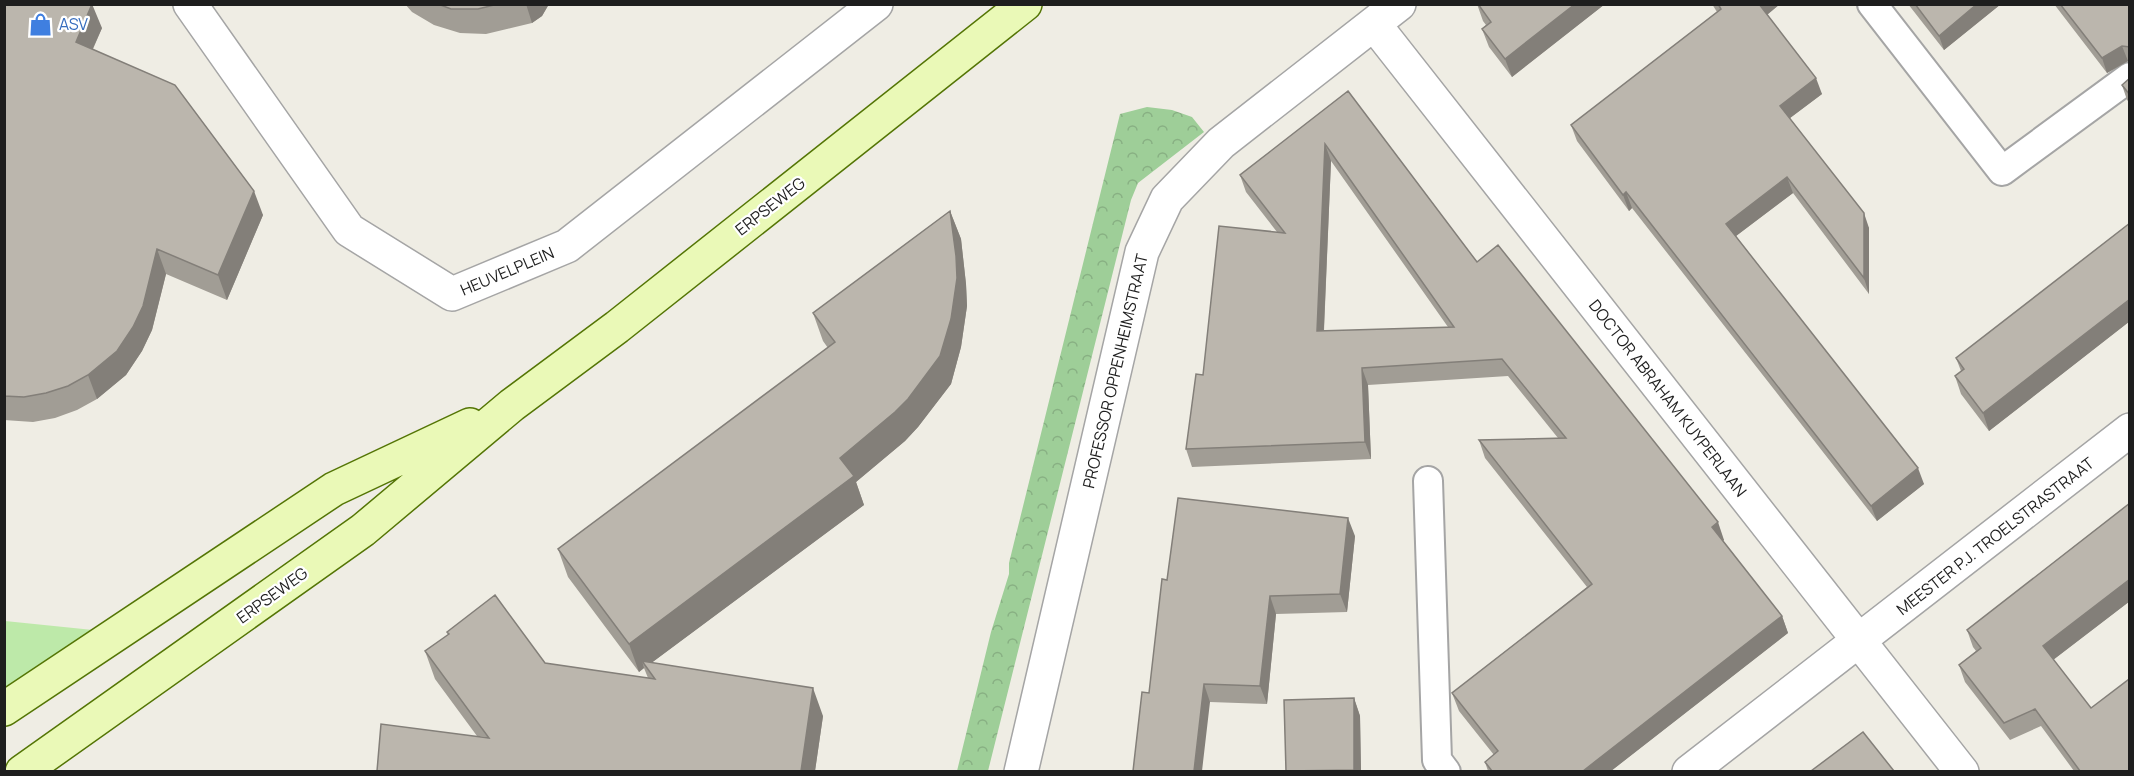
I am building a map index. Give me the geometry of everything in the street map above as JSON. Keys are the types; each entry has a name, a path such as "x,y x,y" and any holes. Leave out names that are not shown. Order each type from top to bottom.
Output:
{"main road":[{"name":"ERPSEWEG","path":"22,771 363,530 512,405 617,327 1025,4"},
{"name":"ERPSEWEG","path":"4,709 334,489 512,405"}],"street":[{"name":"HEUVELPLEIN","path":"190,4 349,230 453,294 567,246 876,4"},
{"name":"DOCTOR ABRAHAM KUYPERLAAN","path":"1387,14 1860,641 1962,771"},
{"name":"PROFESSOR OPPENHEIMSTRAAT","path":"1021,771 1142,252 1167,199 1221,142 1387,14"},
{"name":"MEESTER P.J. TROELSTRASTRAAT","path":"1689,771 2130,430"}],"lane":[{"path":"1872,4 2002,171 2130,77"},
{"path":"1428,481 1437,760 1446,771"}],"green space":[{"path":"1147,107 1172,110 1192,117 1204,132 1138,183 1131,200 988,771 957,771 991,632 1009,574 1009,563 1120,114"},
{"path":"5,621 93,630 40,669 5,689"}],"building":[{"path":"4,4 92,4 76,42 175,85 254,191 218,275 157,249 143,306 133,327 117,351 88,375 68,386 24,397 4,396"},
{"path":"438,4 498,4 478,9 451,9"},
{"path":"1478,4 1575,4 1505,59 1482,29 1491,22"},
{"path":"1718,4 1759,4 1816,78 1780,106 1864,213 1864,278 1787,177 1726,224 1918,468 1871,506 1626,192 1623,195 1571,125 1721,9"},
{"path":"1915,4 1977,4 1939,36"},
{"path":"2060,4 2130,4 2130,47 2122,46 2102,58"},
{"path":"2130,78 2130,95 2122,85"},
{"path":"1348,91 1477,262 1498,245 1718,522 1712,527 1782,616 1583,771 1492,771 1485,762 1498,751 1452,693 1592,584 1479,440 1566,438 1502,359 1362,368 1365,442 1186,449 1196,374 1203,375 1219,226 1285,233 1240,175","holes":["1325,144 1454,327 1317,331"]},
{"path":"950,211 957,278 951,319 940,356 908,399 840,458 854,476 629,644 558,549 835,342 813,313"},
{"path":"2130,223 2130,299 1983,413 1955,376 1964,369 1956,358"},
{"path":"1178,498 1348,518 1340,594 1270,596 1260,686 1204,684 1194,771 1133,771 1142,692 1149,693 1162,579 1167,580"},
{"path":"2130,503 2130,579 2043,646 2091,708 2128,680 2130,681 2130,771 2080,771 2035,709 2004,723 1959,665 1981,648 1967,630"},
{"path":"495,595 545,663 655,679 642,661 813,688 801,771 377,771 381,724 489,738 425,651"},
{"path":"1354,698 1354,770 1286,771 1284,700"},
{"path":"1863,732 1894,771 1811,771"}],"place":[{"name":"ASV","path":"41,24"}]}
